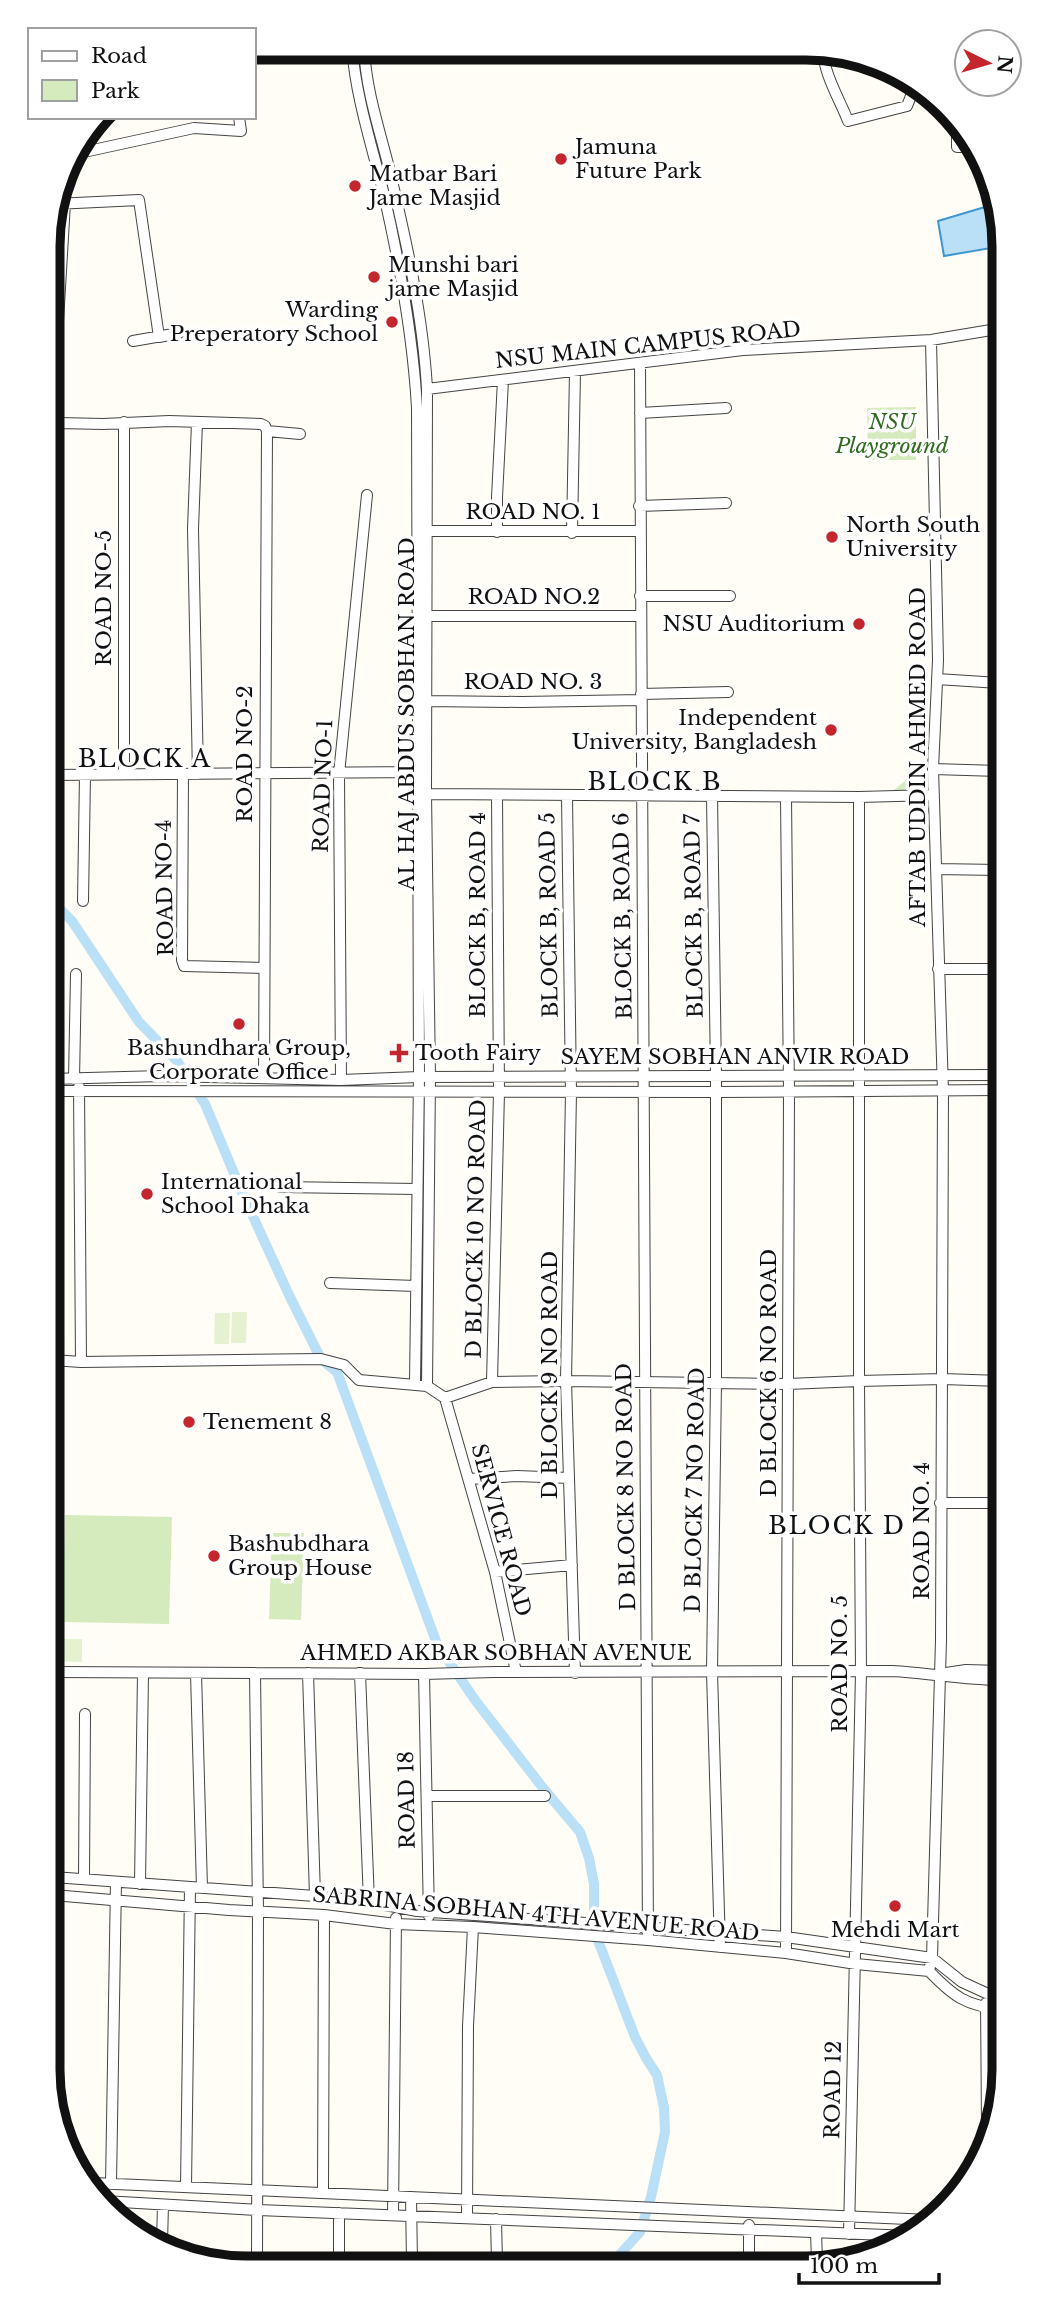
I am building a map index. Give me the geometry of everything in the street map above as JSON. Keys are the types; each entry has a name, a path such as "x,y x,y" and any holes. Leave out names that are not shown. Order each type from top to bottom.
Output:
{"street":[{"name":"AL HAJ ABDUS SOBHAN ROAD","path":"351,60 393,234 414,362 417,408 417,772 424,1077"},
{"name":"AL HAJ ABDUS SOBHAN ROAD","path":"365,60 369,94 404,232 423,338 428,389 424,1077 416,1189 415,1383"},
{"path":"824,61 848,121 907,106 912,93"},
{"path":"85,152 194,128 241,131 239,119"},
{"path":"65,204 139,200 159,337"},
{"name":"NSU MAIN CAMPUS ROAD","path":"428,389 743,350 931,340 992,329"},
{"path":"133,341 179,333"},
{"name":"AFTAB UDDIN AHMED ROAD","path":"931,340 937,679 933,769 937,969 943,1091"},
{"name":"BLOCK B, ROAD 6","path":"639,363 645,1076"},
{"path":"572,533 575,372"},
{"path":"497,532 503,380"},
{"path":"640,413 726,408"},
{"name":"ROAD NO-5","path":"124,422 124,774"},
{"path":"197,422 193,529 198,774"},
{"path":"60,423 261,424 267,431 300,434"},
{"name":"ROAD NO-2","path":"264,1078 267,431"},
{"name":"ROAD NO-1","path":"341,1080 339,774 367,495"},
{"path":"639,506 726,503"},
{"name":"ROAD NO. 1","path":"426,531 640,531"},
{"path":"640,596 730,596"},
{"name":"ROAD NO.2","path":"428,616 640,616"},
{"path":"937,679 992,683"},
{"name":"ROAD NO. 3","path":"425,701 522,702 729,692"},
{"path":"933,769 992,771"},
{"path":"60,775 417,772"},
{"name":"ROAD NO-4","path":"184,774 184,966 264,968"},
{"path":"83,901 85,775"},
{"path":"426,794 641,797 934,795"},
{"name":"BLOCK B, ROAD 4","path":"497,795 498,1077"},
{"name":"BLOCK B, ROAD 5","path":"567,796 570,1077"},
{"name":"BLOCK B, ROAD 7","path":"712,796 716,1076"},
{"name":"D BLOCK 6 NO ROAD","path":"786,797 789,1076 788,1671"},
{"name":"ROAD NO. 5","path":"856,1948 860,1672 859,797"},
{"path":"936,869 992,870"},
{"path":"937,969 992,969"},
{"path":"76,974 76,1078 80,1092 80,1362"},
{"name":"SAYEM SOBHAN ANVIR ROAD","path":"60,1079 161,1076 341,1080 424,1077 992,1075"},
{"name":"D BLOCK 8 NO ROAD","path":"645,1076 648,1940"},
{"name":"D BLOCK 7 NO ROAD","path":"716,1076 712,1672 720,1947"},
{"name":"D BLOCK 10 NO ROAD","path":"492,1382 498,1077"},
{"name":"D BLOCK 9 NO ROAD","path":"570,1077 566,1381 575,1672"},
{"name":"SAYEM SOBHAN ANVIR ROAD","path":"60,1091 992,1090"},
{"name":"ROAD NO. 4","path":"929,1971 932,1958 940,1674 943,1091"},
{"name":"AL HAJ ABDUS SOBHAN ROAD","path":"423,1092 427,1385"},
{"path":"280,1187 416,1189"},
{"path":"330,1283 416,1286"},
{"path":"60,1361 321,1359 344,1366 359,1380 427,1385 445,1398 492,1382 788,1384 943,1379 991,1381"},
{"name":"SERVICE ROAD","path":"445,1398 495,1572 516,1672"},
{"path":"469,1479 517,1476 569,1478"},
{"path":"940,1503 991,1503"},
{"path":"495,1572 572,1565"},
{"name":"AHMED AKBAR SOBHAN AVENUE","path":"60,1672 438,1674 788,1671 940,1674 966,1670 991,1671"},
{"path":"786,1953 788,1671"},
{"path":"360,1672 369,1902"},
{"path":"139,1884 143,1673"},
{"path":"196,1673 202,1888"},
{"path":"255,1673 258,1892 257,2256"},
{"path":"308,1673 314,1896"},
{"name":"ROAD 18","path":"424,1674 428,1926"},
{"name":"AHMED AKBAR SOBHAN AVENUE","path":"940,1674 966,1680 991,1680"},
{"path":"84,1879 85,1714"},
{"path":"427,1797 545,1796"},
{"name":"SABRINA SOBHAN 4TH AVENUE ROAD","path":"60,1877 314,1896 429,1911 786,1937 932,1958"},
{"path":"111,2184 116,1882"},
{"path":"186,2187 190,1887"},
{"name":"SABRINA SOBHAN 4TH AVENUE ROAD","path":"60,1896 324,1915 396,1924 648,1940 786,1953 856,1964 929,1971"},
{"path":"393,2215 397,1908"},
{"path":"323,2193 324,1915"},
{"path":"467,2218 468,2026 473,1927"},
{"name":"ROAD 12","path":"849,2234 856,1948"},
{"path":"932,1958 962,1982 991,1993"},
{"path":"929,1971 952,1995 991,2008"},
{"path":"986,1993 987,2110"},
{"path":"98,2183 915,2219"},
{"path":"411,2197 412,2256"},
{"path":"115,2202 257,2210 889,2235"},
{"path":"162,2236 163,2204"},
{"path":"749,2212 749,2256"},
{"path":"339,2213 339,2256"},
{"path":"496,2220 496,2256"},
{"path":"816,2232 817,2255"}],"green space":[{"name":"NSU Playground","path":"916,407 916,460 868,460 867,408"},
{"path":"922,767 922,791 894,790"},
{"path":"232,1312 247,1312 246,1343 231,1343"},
{"path":"215,1313 230,1313 229,1344 214,1344"},
{"path":"65,1515 172,1517 169,1624 62,1622"},
{"path":"272,1533 304,1533 301,1620 269,1619"},
{"path":"60,1639 82,1639 82,1662 60,1661"}],"water":[{"path":"985,197 992,248 944,256 938,221 985,207"}],"waterway":[{"path":"60,909 72,921 139,1022 177,1061 205,1104 289,1295 321,1359 337,1372 437,1644 475,1700 580,1832 594,1884 594,1930 635,2037 657,2075 664,2108 665,2132 651,2197 640,2232 618,2256"}],"place":[{"name":"Jamuna Future Park","path":"561,159"},
{"name":"Matbar Bari Jame Masjid","path":"355,186"},
{"name":"Munshi bari jame Masjid","path":"374,277"},
{"name":"Warding Preperatory School","path":"392,322"},
{"name":"North South University","path":"832,537"},
{"name":"NSU Auditorium","path":"859,624"},
{"name":"Independent University, Bangladesh","path":"831,730"},
{"name":"Bashundhara Group, Corporate Office","path":"239,1024"},
{"name":"Tooth Fairy","path":"399,1053"},
{"name":"International School Dhaka","path":"147,1194"},
{"name":"Tenement 8","path":"189,1422"},
{"name":"Bashubdhara Group House","path":"214,1556"},
{"name":"Mehdi Mart","path":"895,1906"}],"district":[{"name":"BLOCK A","path":"145,758"},
{"name":"BLOCK B","path":"655,781"},
{"name":"BLOCK D","path":"837,1525"}]}
